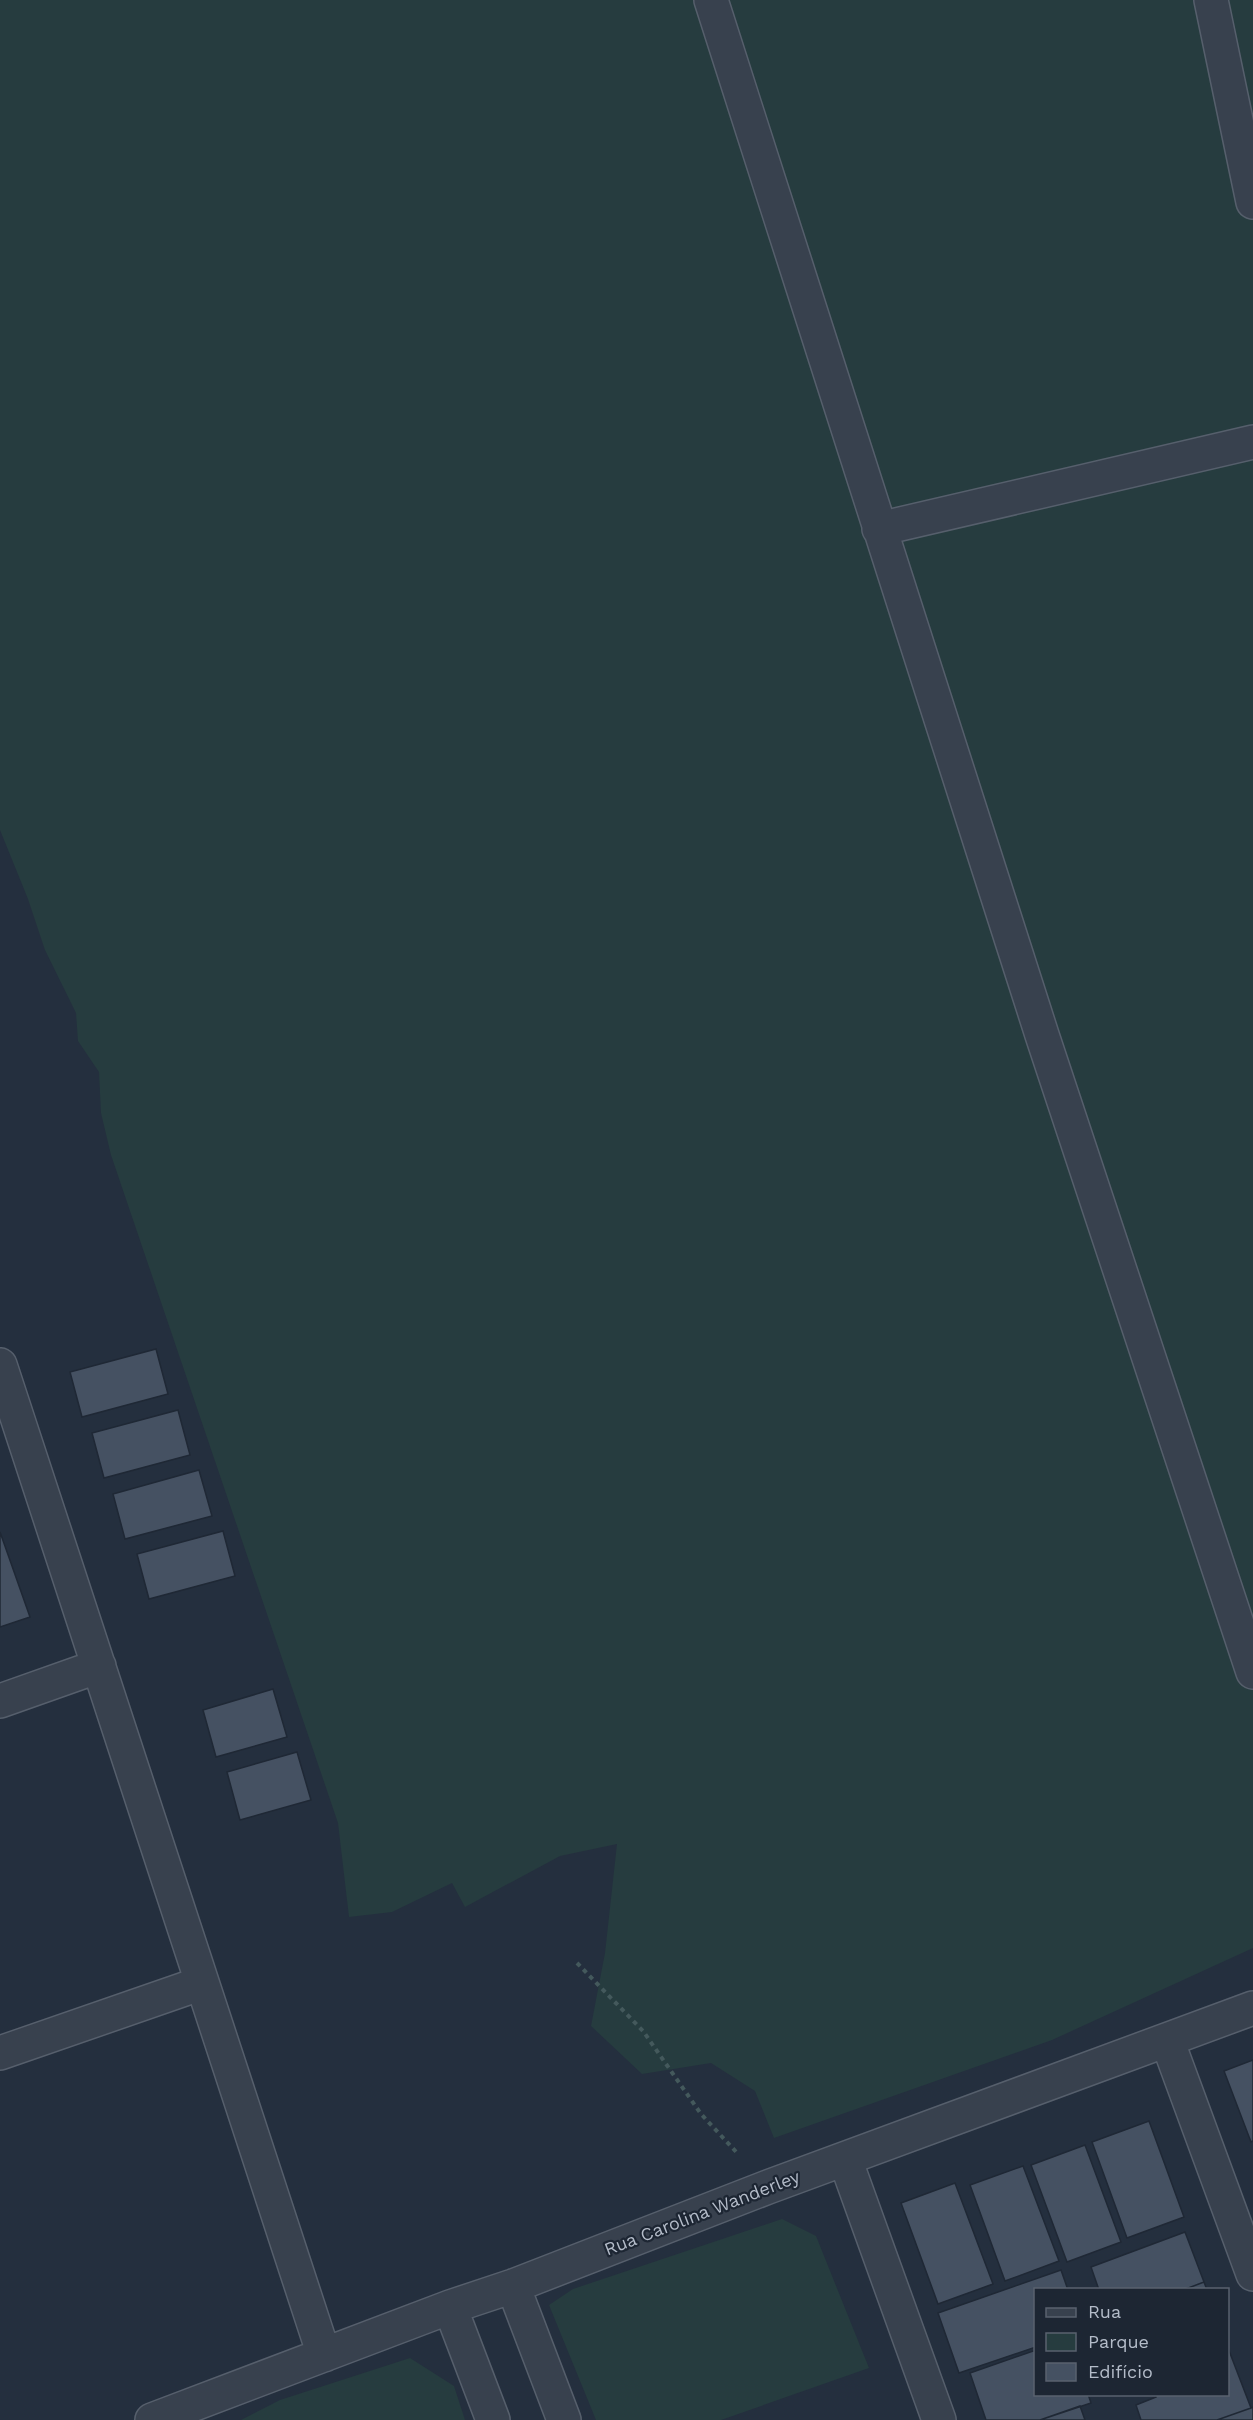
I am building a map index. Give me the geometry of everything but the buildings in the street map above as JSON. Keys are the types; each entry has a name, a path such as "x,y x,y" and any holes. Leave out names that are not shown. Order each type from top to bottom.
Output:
{"street":[{"path":"711,0 1042,1035 1253,1672"},
{"path":"1211,0 1253,202"},
{"path":"879,529 1253,442"},
{"path":"0,1365 324,2355"},
{"path":"0,1701 99,1666"},
{"path":"0,2053 202,1983"},
{"name":"Rua Carolina Wanderley","path":"161,2418 450,2307 513,2286 768,2187 1253,2008"},
{"path":"1167,2040 1253,2274"},
{"path":"845,2159 939,2420"},
{"path":"513,2286 564,2420"},
{"path":"450,2307 493,2420"}],"path":[{"path":"577,1963 643,2031 701,2114 768,2187"}],"green space":[{"path":"0,0 1253,0 1253,1948 1052,2040 774,2138 755,2091 711,2063 642,2074 591,2026 605,1953 617,1844 560,1856 465,1907 452,1883 392,1912 349,1917 338,1823 111,1155 101,1113 99,1072 78,1041 76,1013 45,950 28,899 0,830"},
{"path":"782,2219 816,2236 869,2368 721,2420 596,2420 549,2305 573,2289"},
{"path":"410,2358 454,2386 465,2420 241,2420 280,2400"}]}
